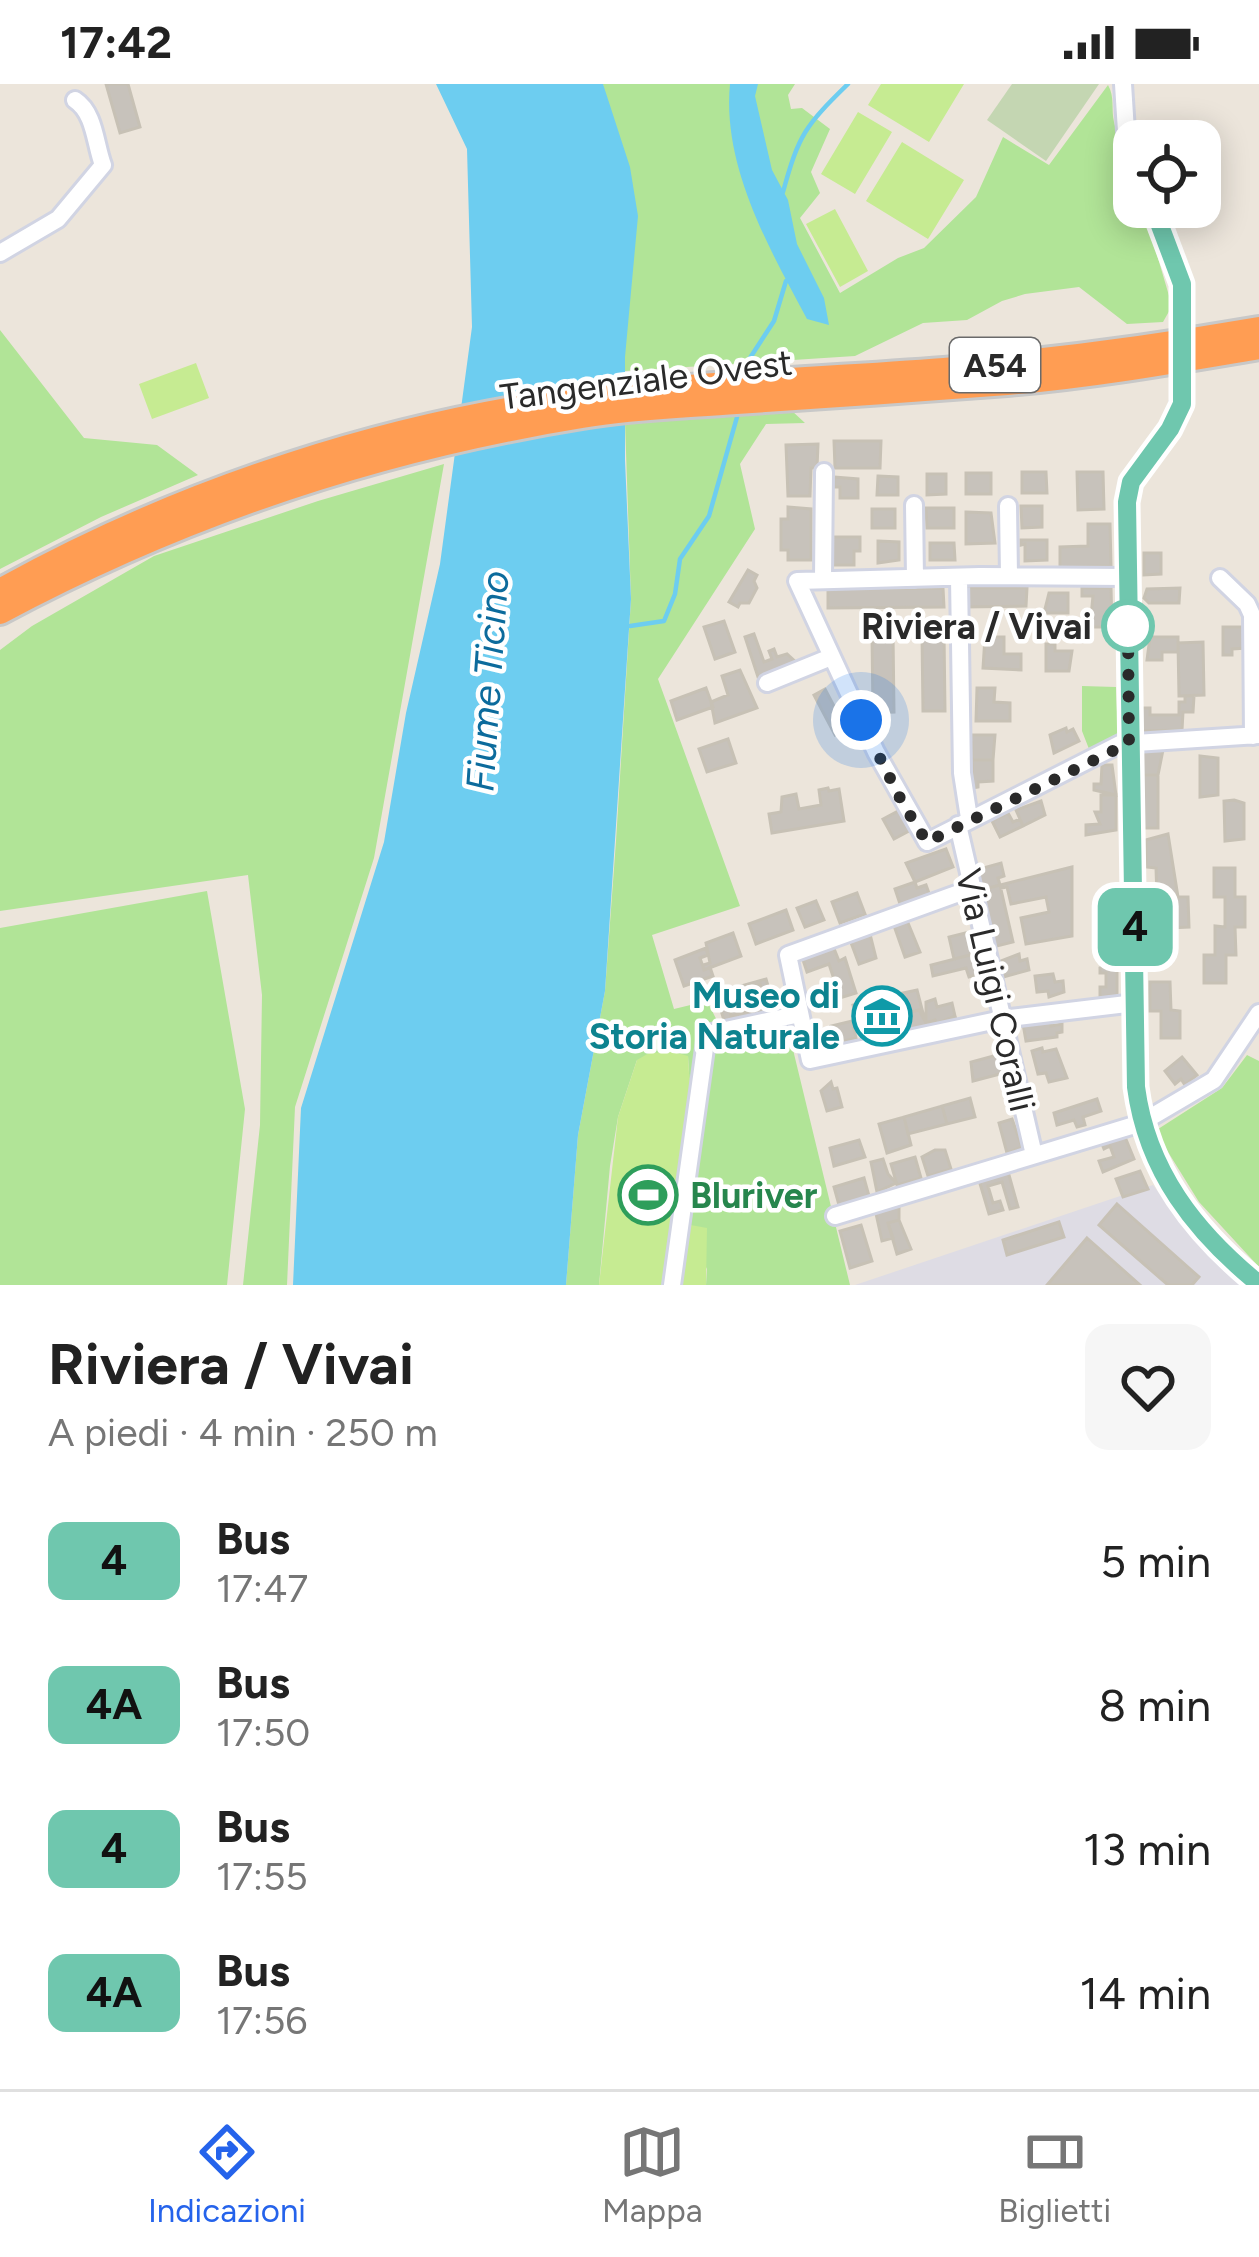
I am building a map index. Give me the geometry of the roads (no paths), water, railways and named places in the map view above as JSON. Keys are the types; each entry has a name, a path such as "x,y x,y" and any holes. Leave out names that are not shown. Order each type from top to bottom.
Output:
{"highway":[{"path":"1037,370 1259,313"},
{"name":"Tangenziale Ovest","path":"1037,370 1259,329"},
{"name":"Tangenziale Ovest","path":"0,591 215,493 372,441 493,414 597,396 730,394 1259,347"},
{"path":"1037,370 1259,364"},
{"name":"Tangenziale Ovest","path":"0,612 119,552 219,509 331,472 499,431 730,394"}],"street":[{"path":"1123,84 1125,120"},
{"path":"0,253 58,219 104,165 84,105 75,100"},
{"path":"1161,228 1182,284 1184,320"},
{"path":"1184,378 1178,416 1131,482 1127,502 1136,1087 1141,1123 1169,1188 1225,1256 1259,1284"},
{"path":"823,578 824,472"},
{"path":"914,505 915,578"},
{"path":"1009,506 1009,576"},
{"path":"1128,577 797,581 903,804 927,842 1129,743 1256,735 1252,615 1220,578"},
{"name":"Via Luigi Coralli","path":"959,578 962,773 970,889 1034,1155"},
{"path":"767,683 831,657"},
{"path":"970,889 788,955 810,1060 1002,1019 1135,1003"},
{"path":"835,1216 1141,1123 1214,1080 1259,1013"},
{"path":"672,1285 707,1034 800,1014"}],"water":[{"name":"Fiume Ticino","path":"436,84 603,84 630,167 638,216 625,357 631,599 605,991 578,1135 566,1285 293,1285 301,1108 384,842 406,713 440,564 472,327 467,149"},
{"path":"730,84 758,84 755,96 772,170 788,200 797,244 824,298 829,325 807,319 751,206 733,145"}],"waterway":[{"path":"783,192 805,132 848,84"},
{"path":"746,371 774,321 786,281"},
{"path":"630,626 664,621 675,594 680,559 709,516 739,410"}],"place":[{"name":"Riviera / Vivai","path":"1128,626"},
{"name":"Museo di Storia Naturale","path":"882,1016"},
{"name":"Bluriver","path":"648,1195"}]}
